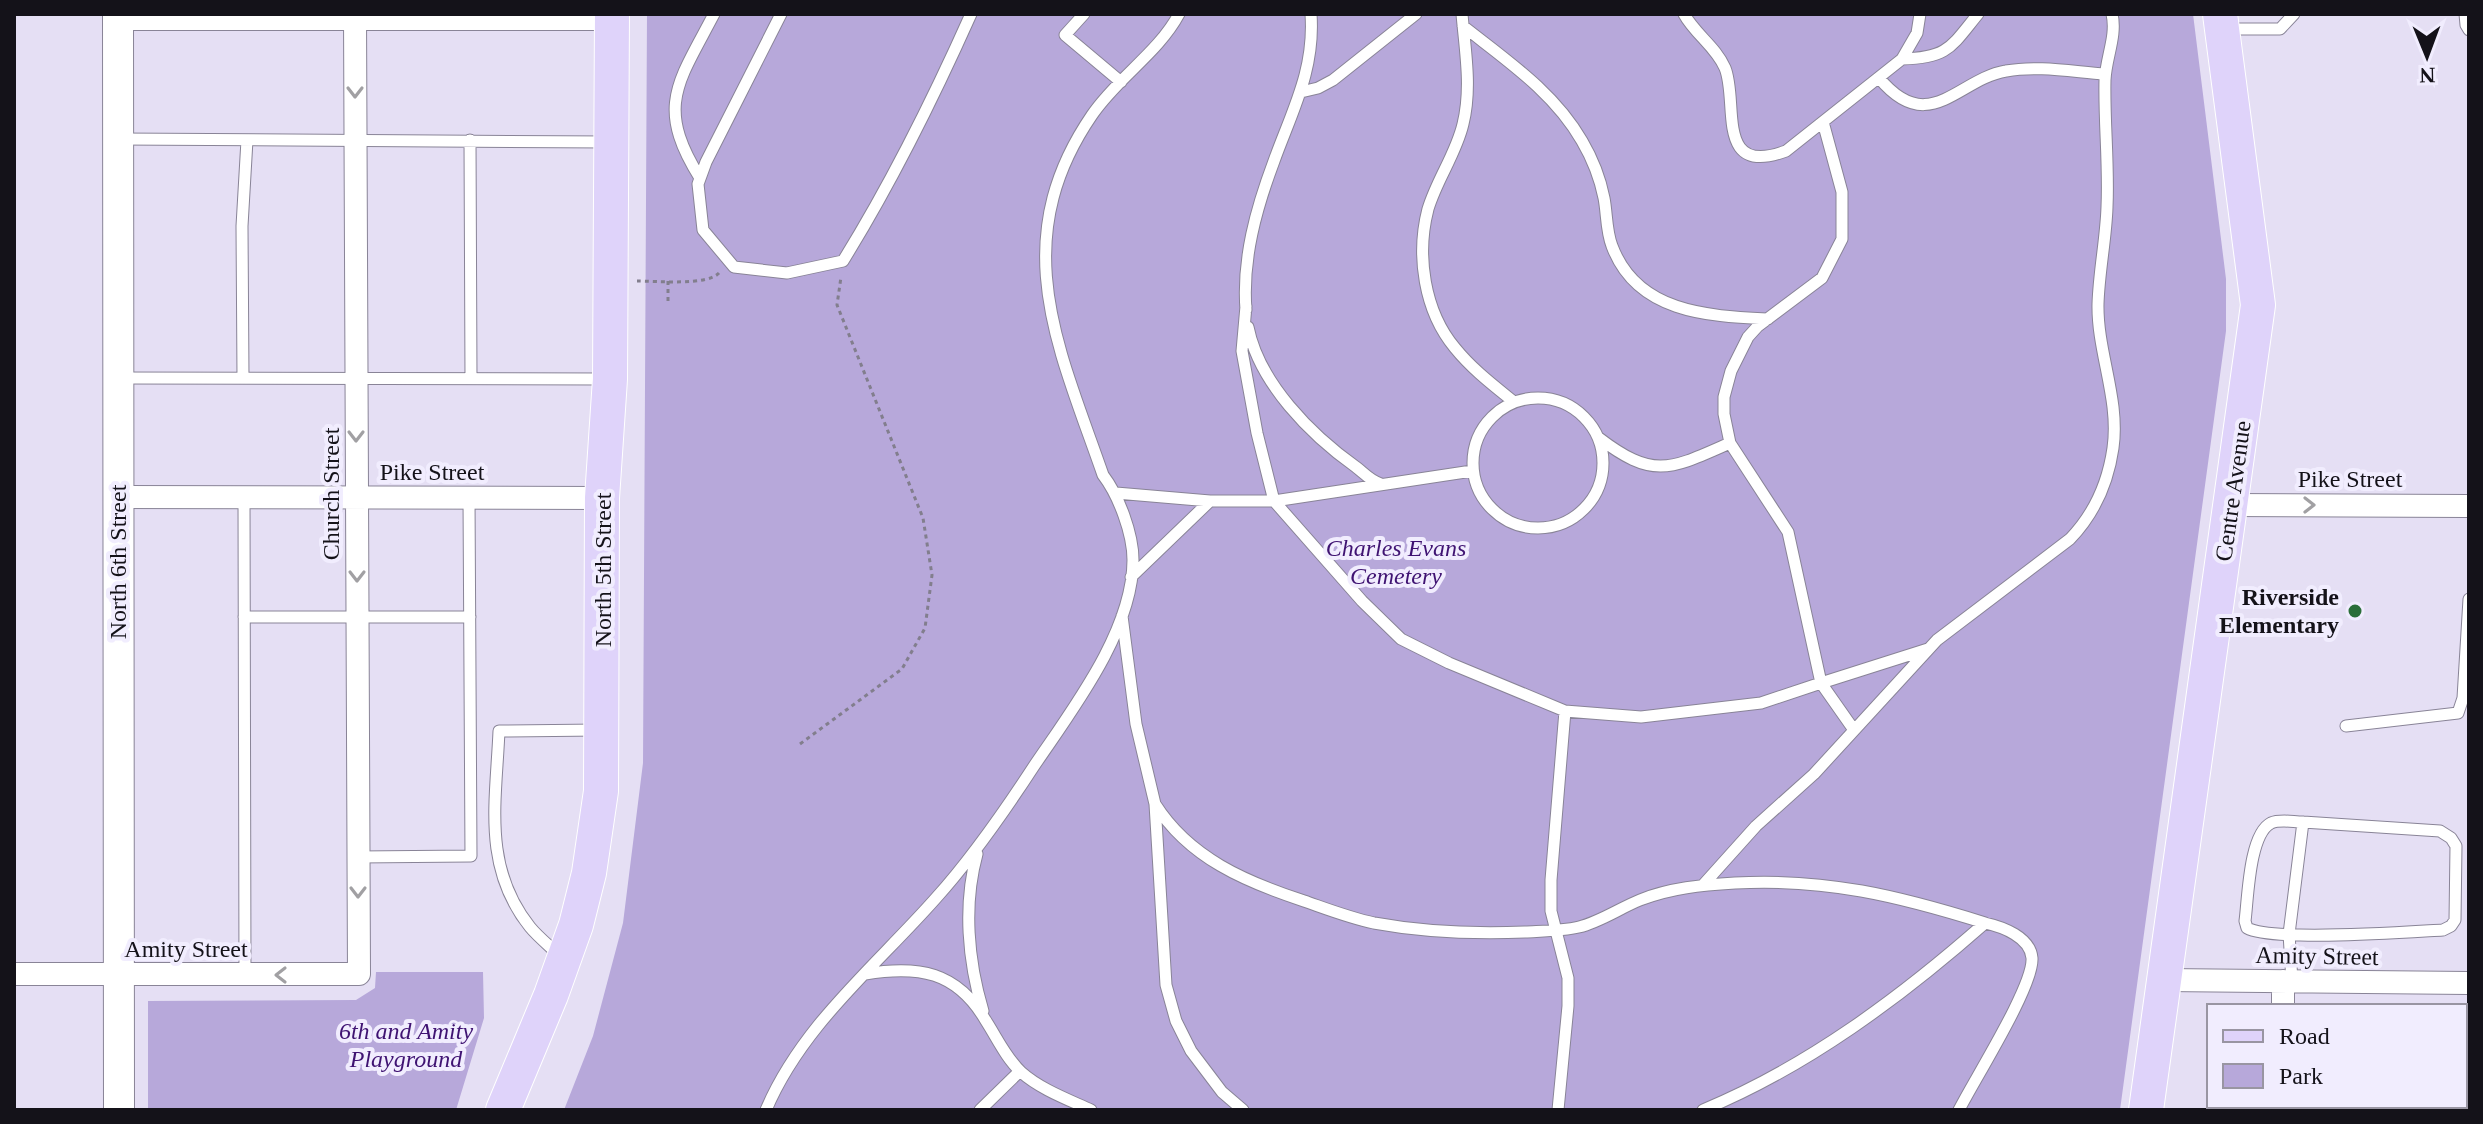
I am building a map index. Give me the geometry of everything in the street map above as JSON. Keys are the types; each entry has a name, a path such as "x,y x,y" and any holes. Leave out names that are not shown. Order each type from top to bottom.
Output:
{"main road":[{"name":"North 5th Street","path":"503,1110 576,925 595,838 601,791 602,498 610,379 612,16"},
{"name":"Centre Avenue","path":"2146,1110 2258,305 2221,21"}],"street":[{"path":"118,17 612,16"},
{"name":"North 6th Street","path":"118,17 119,1110"},
{"name":"Church Street","path":"355,17 359,974"},
{"name":"Pike Street","path":"118,497 602,498"},
{"name":"Pike Street","path":"2231,505 2469,506"},
{"name":"Amity Street","path":"14,974 359,974"},
{"name":"Amity Street","path":"2165,980 2469,983"},
{"path":"2283,1004 2288,981"}],"lane":[{"path":"700,178 683,150 673,119 674,99 714,14"},
{"path":"781,14 706,162 698,184 703,230 734,267 787,273 843,261 890,183 971,14"},
{"path":"1084,14 1065,35 1121,82"},
{"path":"766,1110 794,1055 814,1029 936,898 979,845 1057,734 1106,650 1122,614 1133,558 1116,493 1103,475 1055,336 1047,302 1046,241 1055,189 1090,118 1165,36 1179,14"},
{"path":"1311,14 1311,45 1301,92 1252,230 1247,256 1242,351 1257,433 1274,501 1362,601 1401,639 1449,663 1565,711 1641,717 1761,703 1928,648"},
{"path":"1301,92 1333,80 1416,14"},
{"path":"1684,14 1724,66 1729,81 1731,131 1740,146 1755,156 1786,151 1902,59 1912,45 1920,14"},
{"path":"1902,59 1940,55 1949,49 1978,14"},
{"path":"1703,885 1756,826 1814,774 1928,648 2070,539 2099,500 2111,458 2115,426 2099,323 2107,210 2105,74 2113,36 2112,14"},
{"path":"2221,21 2280,29 2294,14"},
{"path":"1463,20 1533,82 1568,120 1588,153 1600,184 1611,245 1626,272 1636,282 1658,299 1702,315 1768,319"},
{"path":"1463,20 1467,89 1464,122 1428,209 1422,242 1423,272 1444,333 1480,374 1514,402"},
{"path":"1879,78 1898,96 1911,102 1928,103 1959,94 2002,71 2105,74"},
{"path":"1823,122 1842,192 1842,239 1822,278 1748,337 1731,371 1724,397 1724,414 1730,443 1788,532 1821,683 1854,730"},
{"path":"118,139 612,142"},
{"path":"243,378 242,226 247,140"},
{"path":"470,140 471,378"},
{"path":"1246,306 1251,343 1283,399 1340,458 1373,482 1381,484"},
{"path":"118,378 610,379"},
{"path":"1599,438 1604,460 1601,483 1596,495 1573,519 1552,528 1529,528 1499,516 1478,492 1472,471 1474,448 1480,432 1494,414 1514,402 1536,398 1558,401 1586,419 1599,438 1619,455 1632,460 1669,467 1730,443"},
{"path":"1116,493 1210,501 1274,501 1472,471"},
{"path":"244,497 245,975"},
{"path":"358,857 471,856 469,497"},
{"path":"1131,577 1210,501"},
{"path":"2346,726 2458,713 2463,698 2469,599"},
{"path":"1122,614 1136,724 1155,804 1163,962 1170,1001 1181,1034 1191,1051 1222,1092 1243,1110"},
{"path":"244,617 470,617"},
{"path":"1558,1110 1568,978 1551,911 1551,880 1565,711"},
{"path":"564,959 530,927 500,873 495,843 499,731 603,729"},
{"path":"1155,804 1180,835 1219,867 1272,891 1371,922 1429,931 1501,933 1555,930 1588,924 1661,893 1703,885 1817,883 1901,899 2011,932 2029,947 2031,966 2024,990 1959,1110"},
{"path":"2276,821 2303,822 2440,831 2451,838 2456,846 2455,920 2451,926 2443,930 2289,934 2255,932 2247,928 2245,921 2255,847 2262,830 2276,821"},
{"path":"2288,981 2289,934 2303,822"},
{"path":"979,845 970,882 969,912 973,971 985,1019"},
{"path":"1703,1110 1767,1079 1852,1027 1922,977 1985,923"},
{"path":"865,974 907,969 938,976 963,992 1020,1071 1055,1093 1091,1110"},
{"path":"980,1110 1020,1071"}],"path":[{"path":"800,744 902,669 925,628 932,575 923,518 837,305 843,261"},
{"path":"611,281 714,279 731,262"},
{"path":"668,281 668,301"}],"green space":[{"name":"Charles Evans Cemetery","path":"647,14 2193,14 2226,279 2226,331 2120,1110 564,1110 593,1036 623,923 643,763"},
{"name":"6th and Amity Playground","path":"376,972 483,972 484,1018 456,1110 148,1110 148,1001 356,1000 375,988"}],"place":[{"name":"Riverside Elementary","path":"2355,611"}]}
